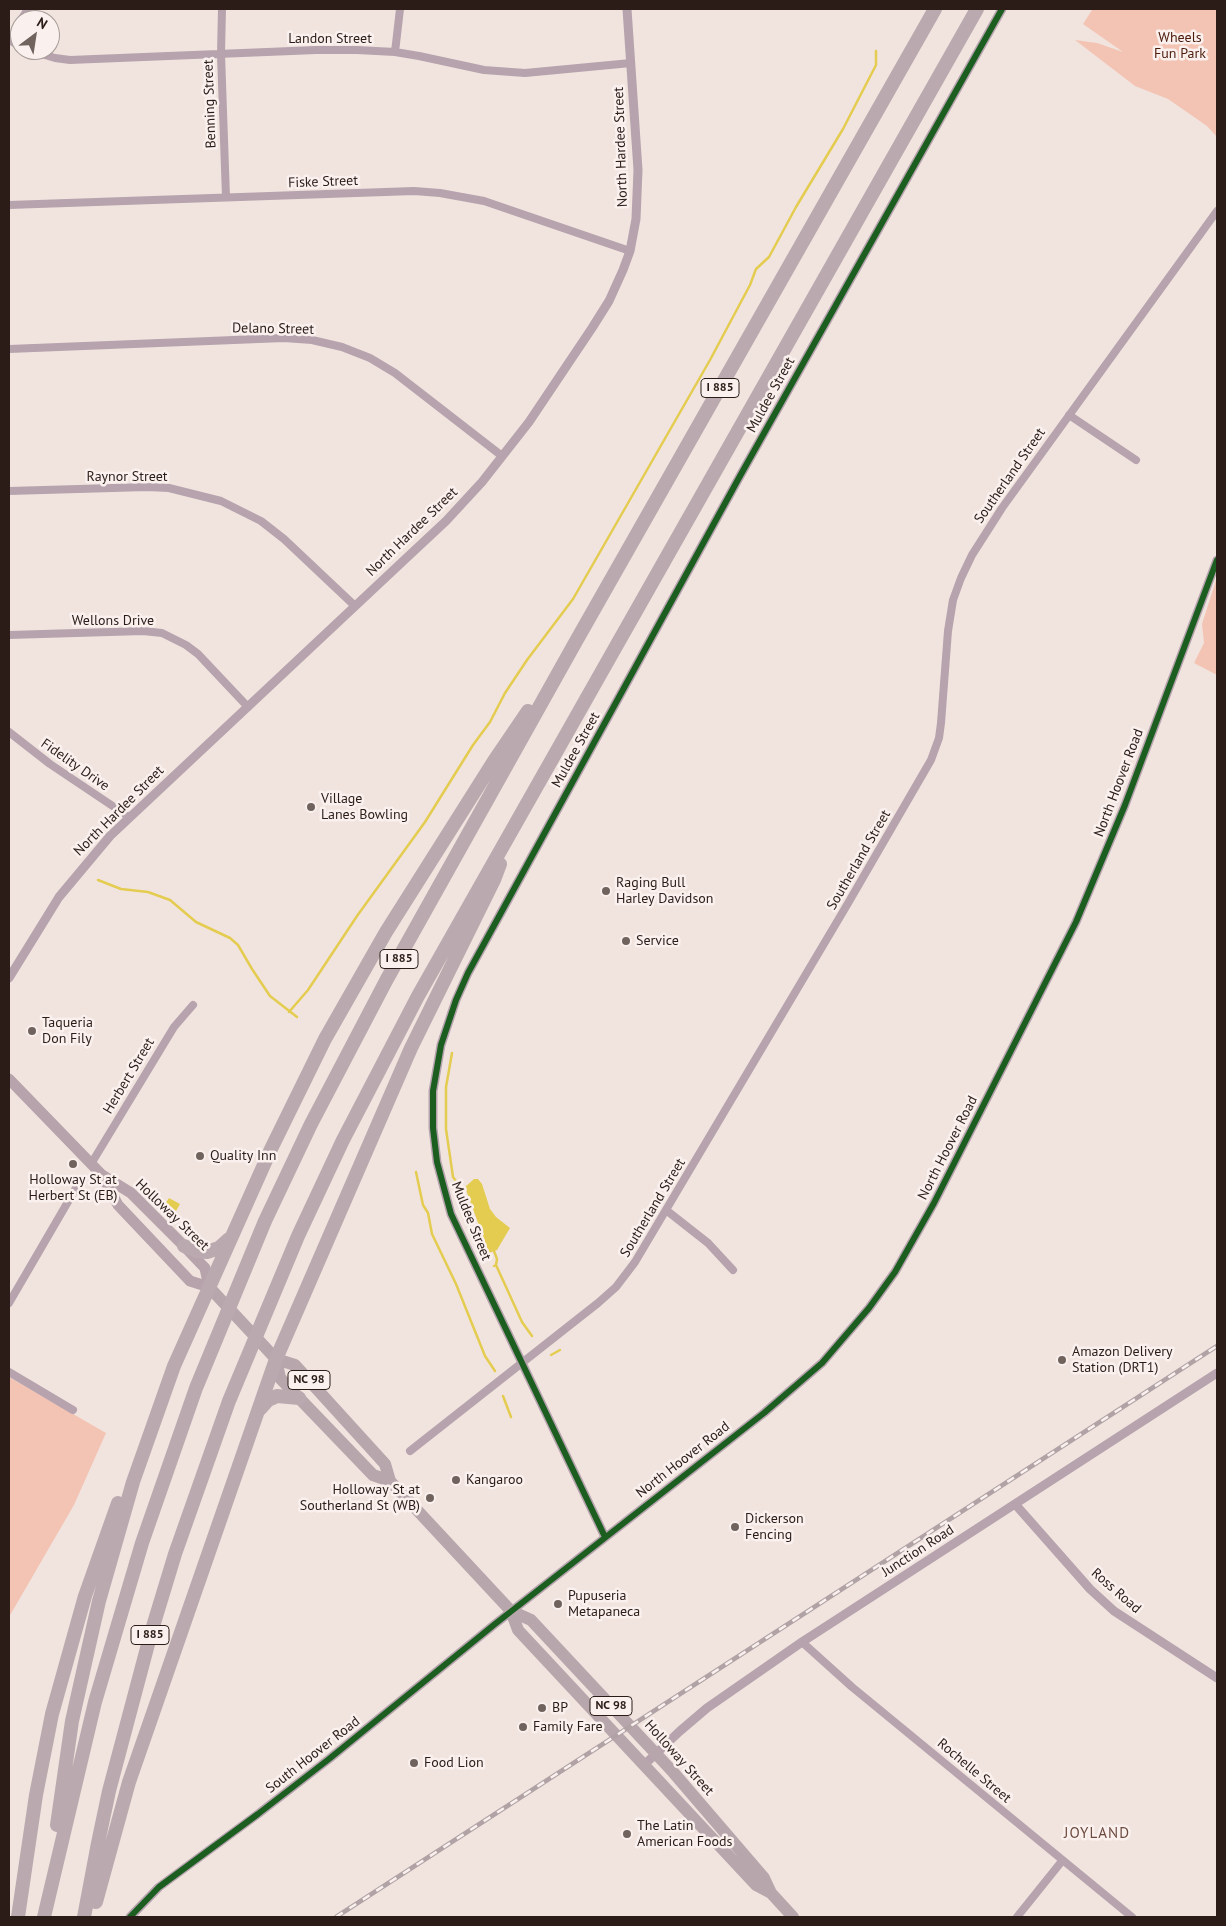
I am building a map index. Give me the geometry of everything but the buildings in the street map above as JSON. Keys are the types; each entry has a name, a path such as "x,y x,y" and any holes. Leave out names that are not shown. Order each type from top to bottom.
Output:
{"highway":[{"name":"I 885","path":"44,1917 75,1782 117,1623 164,1475 218,1333 265,1221 348,1051 575,643 935,9"},
{"name":"I 885","path":"84,1917 109,1790 151,1633 197,1487 265,1311 298,1236 380,1068 514,826 977,9"},
{"path":"47,1903 65,1761 82,1673 109,1561 146,1444 174,1366 230,1239 313,1063 365,968 489,769 575,643"},
{"path":"92,1917 111,1842 129,1782 276,1359 411,1048 494,880 514,826"},
{"path":"184,1246 207,1252 220,1248 230,1239"},
{"name":"Holloway Street","path":"209,1287 276,1359 280,1378 299,1398 373,1475 390,1482 512,1611 531,1620 656,1754 764,1878 771,1893 793,1917"},
{"name":"Holloway Street","path":"276,1359 295,1364 385,1464 390,1482"},
{"path":"258,1412 268,1400 277,1396 299,1398"},
{"path":"18,1917 38,1787 64,1667 85,1596 110,1525 120,1498 146,1444"},
{"name":"Holloway Street","path":"512,1611 518,1630 756,1885 771,1893"}],"main road":[{"name":"Holloway Street","path":"9,1079 102,1175 130,1193 184,1246 204,1268 209,1287"},
{"name":"Holloway Street","path":"102,1175 118,1205 190,1281 209,1287"}],"street":[{"name":"Benning Street","path":"222,9 221,54 226,198"},
{"path":"395,52 400,9"},
{"name":"North Hardee Street","path":"9,978 59,897 95,853 129,817 446,521 482,482 529,422 603,310 623,270 635,232 638,190 627,9"},
{"name":"Muldee Street","path":"605,1537 458,1230 446,1197 437,1162 433,1128 433,1091 437,1059 450,1015 468,973 740,476 1002,9"},
{"name":"Landon Street","path":"60,59 70,60 316,50 395,52 484,70 525,73 631,62"},
{"name":"Fiske Street","path":"9,205 414,191 440,193 484,201 630,251"},
{"name":"Southerland Street","path":"410,1451 522,1364 616,1287 635,1262 922,778 939,738 948,632 953,600 972,555 1002,508 1217,211"},
{"name":"Delano Street","path":"9,349 284,338 312,340 342,347 370,358 395,373 502,456"},
{"path":"1069,415 1136,460"},
{"name":"Raynor Street","path":"9,491 169,488 221,501 254,518 278,534 307,559 355,606"},
{"name":"North Hoover Road","path":"512,1611 764,1413 822,1363 863,1315 896,1272 959,1156 1080,914 1122,813 1217,560"},
{"name":"Wellons Drive","path":"9,635 144,631 162,633 186,645 198,654 248,707"},
{"name":"Fidelity Drive","path":"9,732 50,764 129,817"},
{"name":"Herbert Street","path":"91,1164 174,1026 194,1005"},
{"path":"9,1303 76,1188"},
{"path":"666,1210 708,1243 733,1270"},
{"path":"9,1372 73,1410"},
{"name":"Junction Road","path":"644,1765 707,1708 802,1642 1217,1373"},
{"name":"Ross Road","path":"1015,1504 1072,1570 1114,1611 1217,1678"},
{"name":"South Hoover Road","path":"130,1917 159,1887 329,1759 512,1611"},
{"name":"Rochelle Street","path":"802,1642 852,1687 1132,1917"},
{"path":"1017,1917 1062,1861"}],"green space":[{"name":"Wheels Fun Park","path":"1089,9 1217,9 1217,137 1207,126 1168,99 1135,86 1075,40 1097,43 1123,52 1083,24 1092,10"},
{"path":"1217,577 1217,675 1194,663 1204,643 1202,624"},
{"path":"9,1377 106,1433 74,1505 9,1617"}],"shaded area":[{"path":"474,1179 478,1179 482,1184 490,1209 496,1217 510,1228 497,1250 489,1253 465,1187"},
{"path":"169,1198 180,1204 176,1211 165,1204"}],"waterway":[{"path":"289,1012 308,990 357,916 425,822 473,745 490,722 505,693 527,660 573,599 710,360 750,285 756,269 769,257 796,207 843,129 876,65 876,51"},
{"path":"98,880 121,889 148,892 170,900 196,922 230,938 238,945 270,996 297,1017"},
{"path":"452,1053 446,1087 446,1129 453,1177 459,1185 460,1195"},
{"path":"416,1172 432,1234 456,1284 485,1356 495,1371"},
{"path":"494,1251 497,1259 496,1265"},
{"path":"494,1266 496,1265 522,1322 532,1336"},
{"path":"551,1355 560,1350"},
{"path":"503,1396 511,1417"}],"railway":[{"path":"336,1917 1217,1346"}],"cycle path":[{"path":"605,1537 451,1214 437,1162 433,1128 433,1091 441,1045 456,1000 468,973 740,476 1002,9"},
{"path":"130,1917 159,1887 329,1759 495,1624 764,1413 822,1363 869,1308 895,1272 934,1203 1076,922 1125,805 1217,560"}],"place":[{"name":"Village Lanes Bowling","path":"311,807"},
{"name":"Raging Bull Harley Davidson","path":"606,891"},
{"name":"Service","path":"626,941"},
{"name":"Taqueria Don Fily","path":"32,1031"},
{"name":"Quality Inn","path":"200,1156"},
{"name":"Holloway St at Herbert St (EB)","path":"73,1164"},
{"name":"Amazon Delivery Station (DRT1)","path":"1062,1360"},
{"name":"Kangaroo","path":"456,1480"},
{"name":"Holloway St at Southerland St (WB)","path":"430,1498"},
{"name":"Dickerson Fencing","path":"735,1527"},
{"name":"Pupuseria Metapaneca","path":"558,1604"},
{"name":"BP","path":"542,1708"},
{"name":"Family Fare","path":"523,1727"},
{"name":"Food Lion","path":"414,1763"},
{"name":"The Latin American Foods","path":"627,1834"}],"district":[{"name":"JOYLAND","path":"1097,1834"}]}
